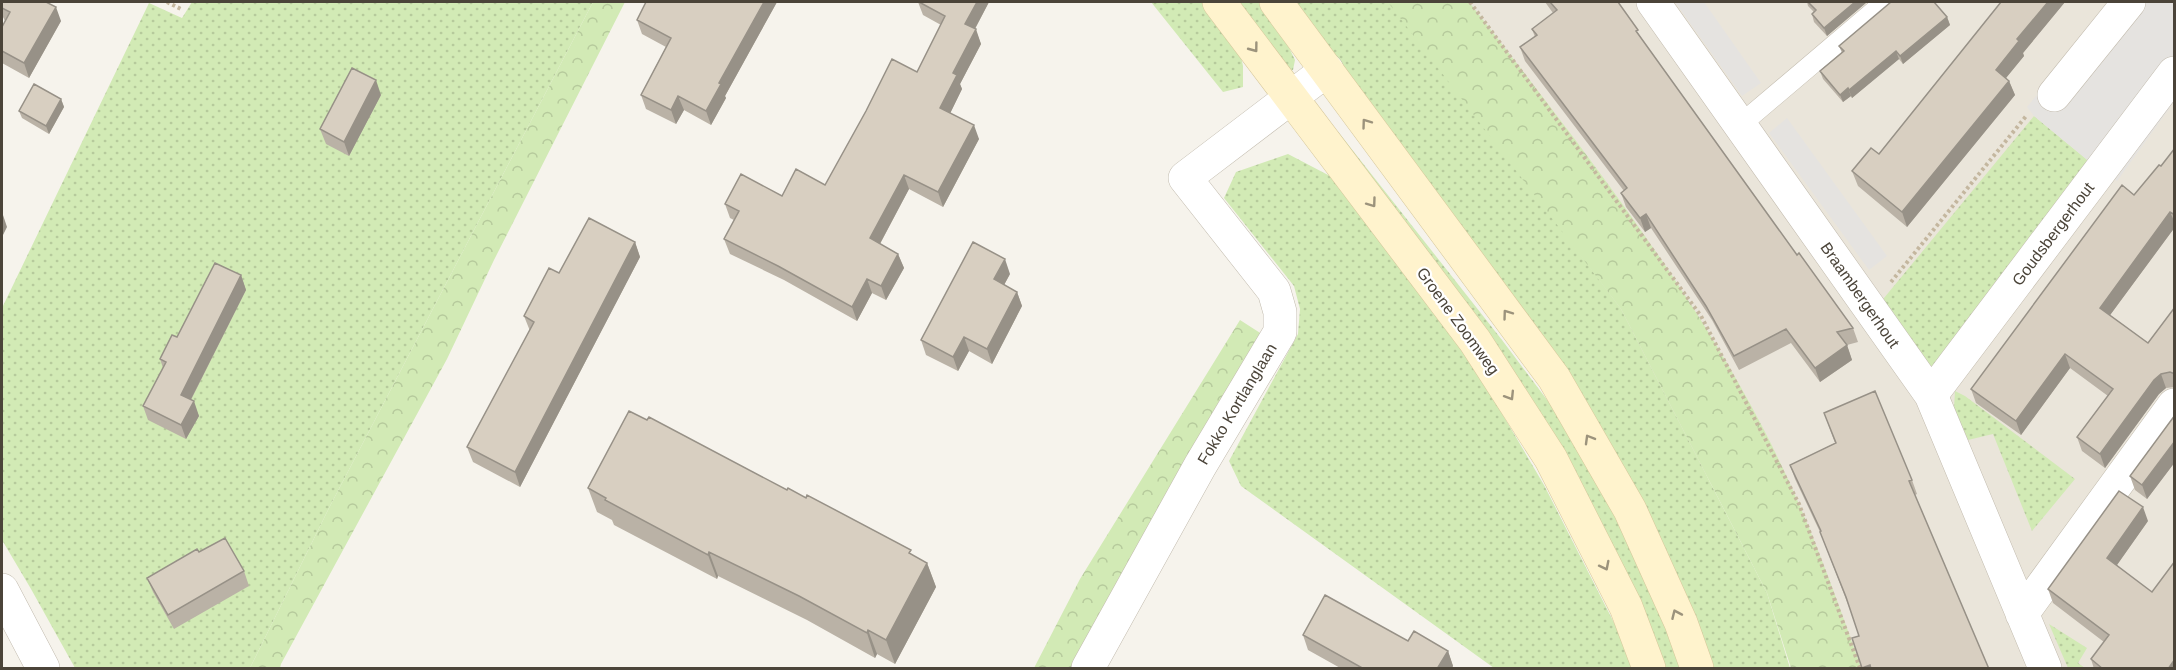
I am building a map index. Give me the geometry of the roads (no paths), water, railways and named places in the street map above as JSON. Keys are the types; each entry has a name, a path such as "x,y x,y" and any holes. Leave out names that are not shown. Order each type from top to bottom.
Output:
{"main road":[{"name":"Groene Zoomweg","path":"1219,2 1475,341 1551,459 1626,607 1649,669"},
{"path":"1276,2 1554,378 1630,510 1681,623 1697,669"}],"street":[{"name":"Braambergerhout","path":"1653,2 1931,395 2045,669"},
{"path":"2054,96 2129,2"},
{"name":"Fokko Kortlanglaan","path":"1088,669 1200,466 1280,332 1281,312 1274,291 1185,178 1328,70"},
{"name":"Goudsbergerhout","path":"1931,395 2175,73"},
{"path":"2022,614 2175,405"},
{"path":"2,590 43,669"}],"lane":[{"path":"1740,125 1885,2"}]}
